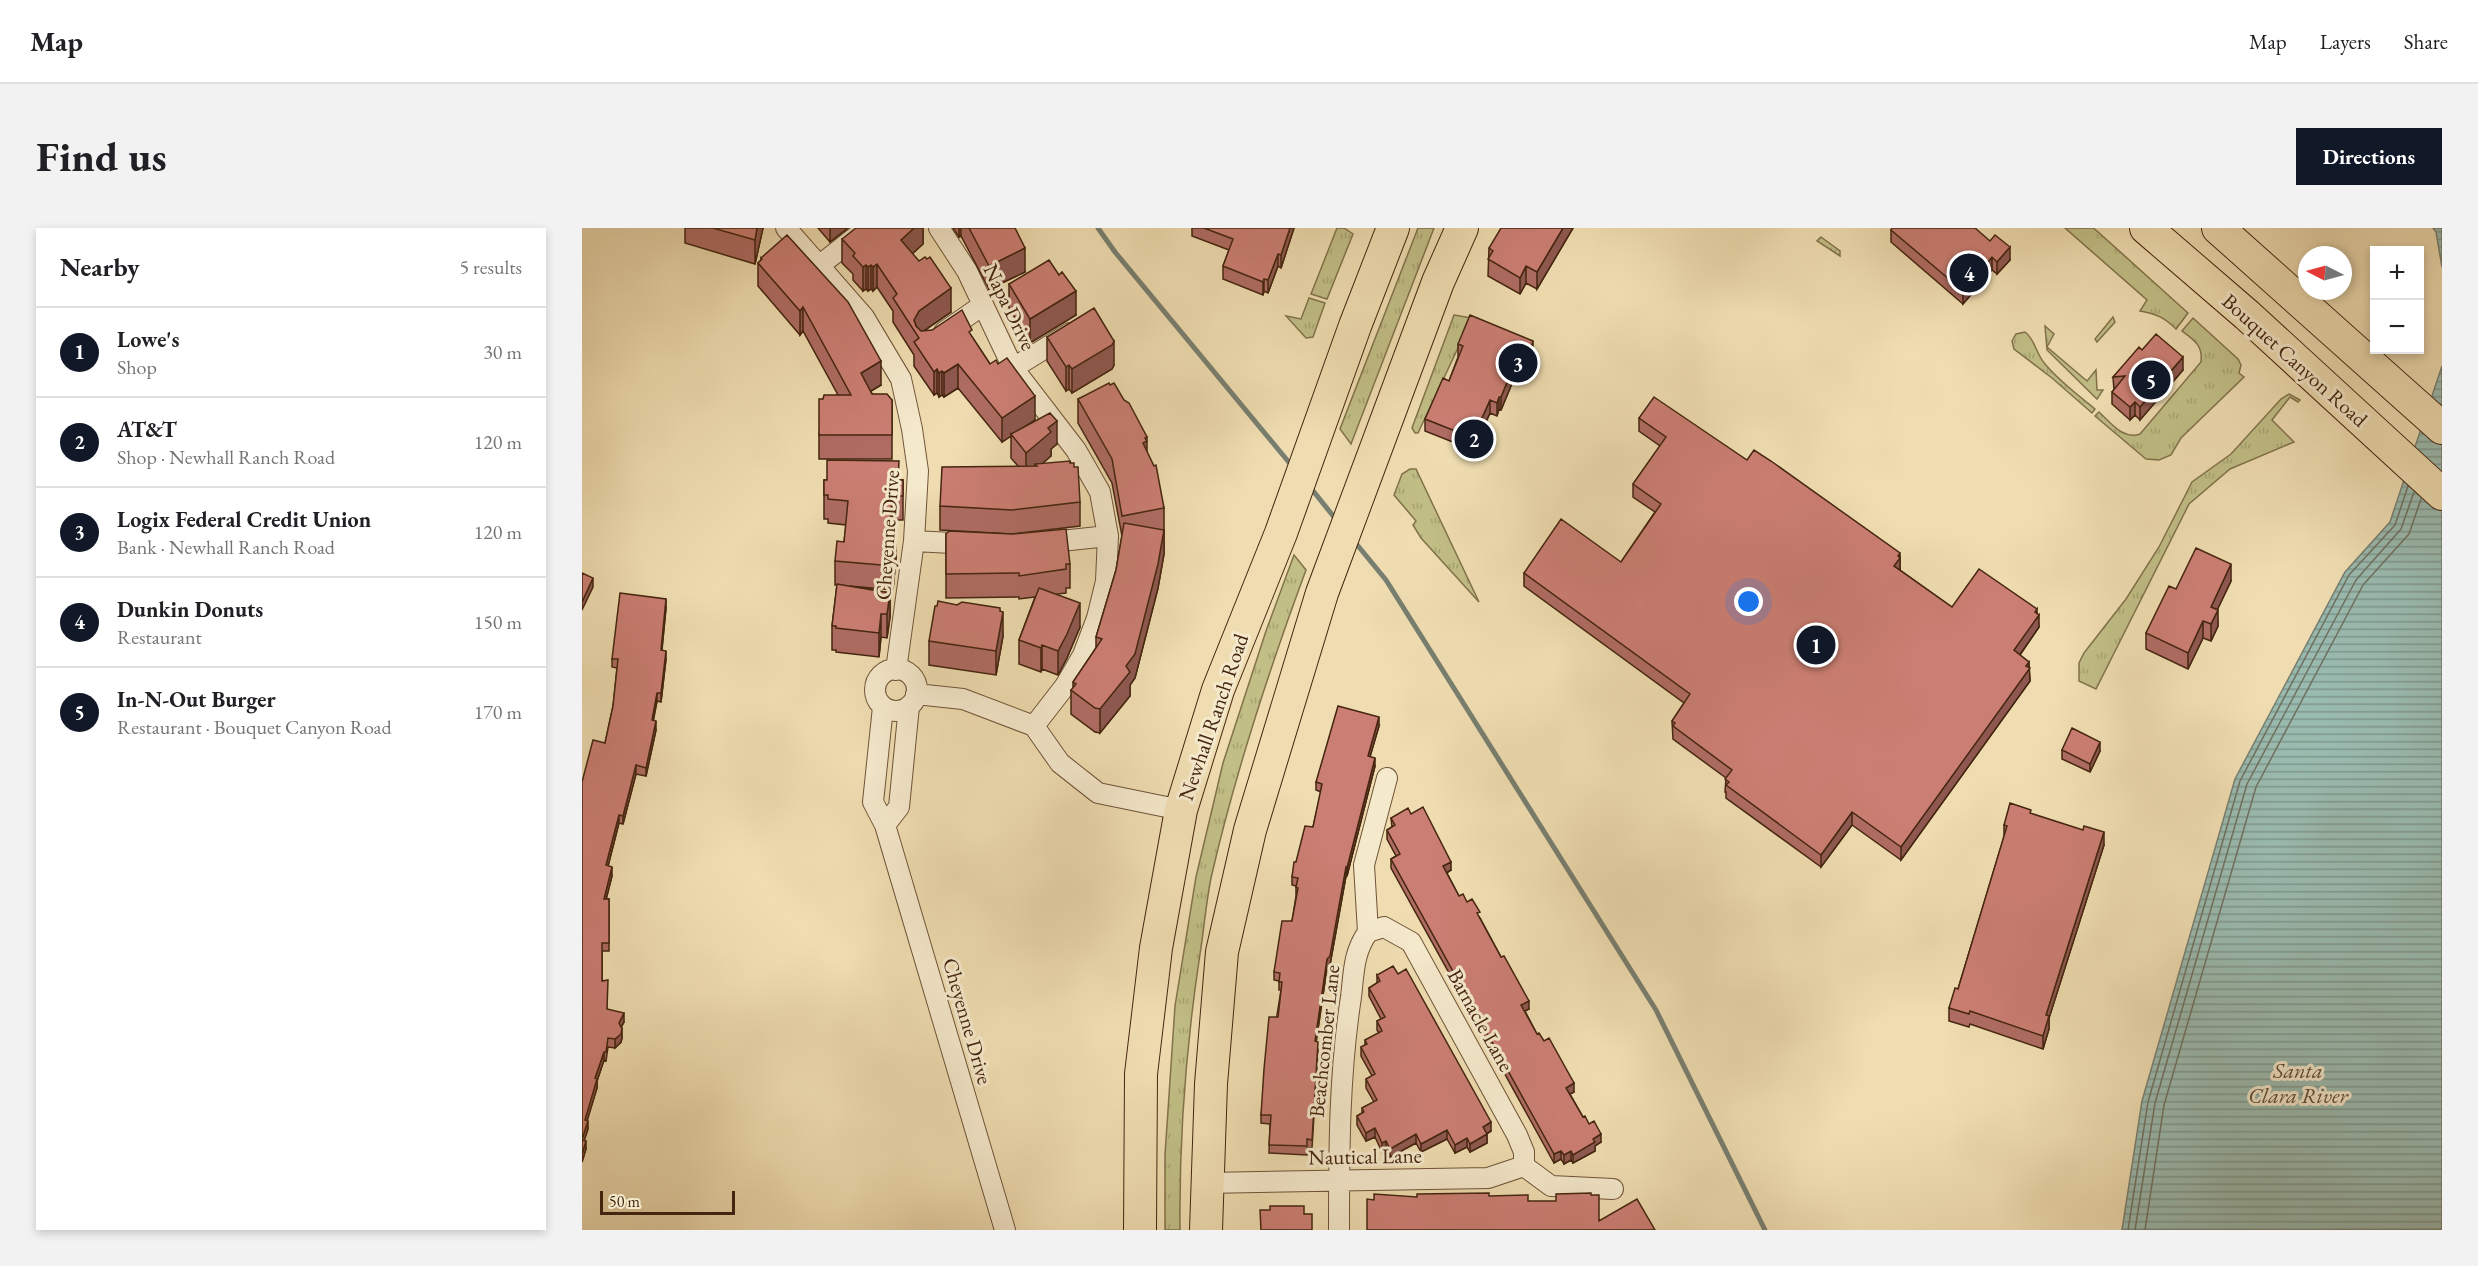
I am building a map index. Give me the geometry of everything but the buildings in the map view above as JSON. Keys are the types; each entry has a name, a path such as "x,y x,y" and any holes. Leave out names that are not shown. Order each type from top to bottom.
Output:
{"main road":[{"name":"Newhall Ranch Road","path":"1140,1230 1141,1074 1156,948 1181,810 1218,690 1281,533 1355,326 1393,228"},
{"path":"1206,1230 1206,1183 1222,952 1250,830 1322,593 1438,282 1462,228"},
{"name":"Bouquet Canyon Road","path":"2146,228 2289,354 2442,494"},
{"path":"2218,228 2442,428"},
{"path":"2289,354 2318,317"}],"street":[{"name":"Cheyenne Drive","path":"786,228 864,317 901,379 918,471 914,541 896,670"},
{"path":"820,265 867,228"},
{"name":"Napa Drive","path":"939,228 967,271 1013,368 1076,450 1100,492 1108,536 1106,581 1097,618 1083,655 1065,686 1034,726"},
{"path":"926,344 983,305"},
{"path":"1013,368 1089,321"},
{"path":"896,471 918,471"},
{"path":"1023,545 1108,536"},
{"path":"914,541 990,545"},
{"path":"884,602 906,604"},
{"path":"885,825 899,807 913,700 914,680 909,675 896,670 884,673 876,684 876,696 883,707 896,711 913,700 963,699 1034,726 1060,763 1098,793 1181,810"},
{"name":"Cheyenne Drive","path":"883,707 873,802 885,825 1005,1230"},
{"path":"1368,932 1364,865 1387,778"},
{"name":"Barnacle Lane","path":"1368,932 1384,927 1411,942 1517,1135 1524,1152 1524,1166"},
{"name":"Beachcomber Lane","path":"1339,1230 1339,1108 1346,1032 1358,946 1368,932"},
{"path":"1524,1166 1551,1186 1613,1189"},
{"name":"Nautical Lane","path":"1206,1183 1488,1178 1524,1166"}],"green space":[{"path":"1337,228 1344,228 1353,234 1327,299 1311,294"},
{"path":"1418,228 1434,228 1351,444 1340,429"},
{"path":"2065,228 2093,228 2188,313 2176,329 2160,317 2140,311 2147,300"},
{"path":"1821,237 1840,251 1840,256 1817,241"},
{"path":"1309,298 1325,303 1313,337 1306,338 1286,316 1301,319"},
{"path":"1454,315 1472,318 1418,433 1415,433 1412,428"},
{"path":"2113,317 2115,322 2097,342 2095,339"},
{"path":"2193,318 2238,359 2241,365 2239,373 2244,377 2181,438 2171,455 2159,460 2146,459 2095,416 2099,412 2128,435 2140,434 2201,362 2199,347 2182,331"},
{"path":"2045,326 2054,334 2047,347 2087,381 2096,370 2097,390 2103,390 2097,399 2047,350"},
{"path":"2025,332 2045,364 2062,382 2095,409 2092,413 2014,349 2012,341 2016,334"},
{"path":"2289,394 2300,400 2298,402 2290,397 2272,420 2294,442 2230,469 2189,504 2096,689 2079,681 2079,663 2084,653 2126,599 2159,547 2192,482 2231,454 2281,399"},
{"path":"1410,469 1416,469 1479,602 1421,538 1413,525 1416,521 1394,495 1402,474"},
{"path":"1294,555 1306,570 1254,722 1211,878 1187,1057 1182,1126 1180,1230 1165,1230 1165,1155 1175,1006 1196,877 1223,763 1266,631"}],"water":[{"path":"2433,228 2442,228 2442,267 2436,232"},
{"name":"Santa Clara River","path":"2442,366 2442,1230 2122,1230 2142,1101 2235,779 2345,572 2390,522"}],"waterway":[{"path":"1098,228 1115,252 1292,466"},
{"path":"1310,487 1338,522"},
{"path":"1354,541 1386,580 1656,1010 1765,1230"}],"place":[{"name":"Dunkin Donuts","path":"1969,273"},
{"name":"Logix Federal Credit Union","path":"1518,363"},
{"name":"In-N-Out Burger","path":"2151,380"},
{"name":"AT&T","path":"1474,439"},
{"name":"Lowe's","path":"1816,645"}]}
